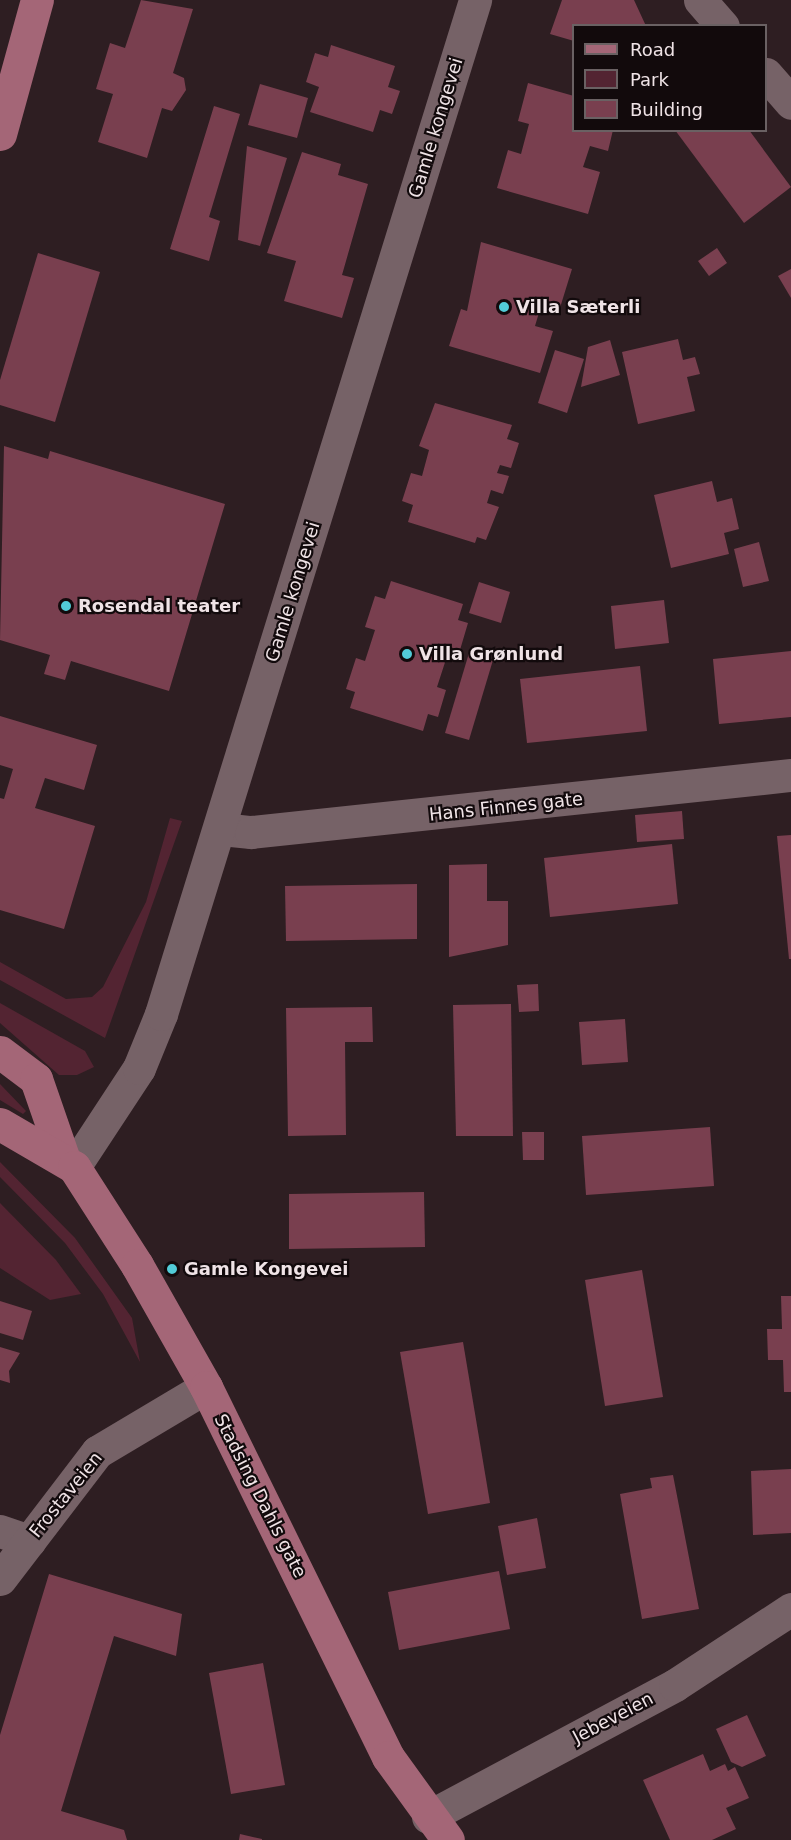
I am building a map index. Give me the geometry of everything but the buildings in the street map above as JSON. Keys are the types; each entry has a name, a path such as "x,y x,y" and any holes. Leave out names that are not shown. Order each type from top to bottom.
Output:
{"main road":[{"path":"0,134 37,0"},
{"name":"Stadsing Dahls gate","path":"0,1052 36,1079 68,1162 206,1387 387,1757 438,1828"},
{"path":"0,1124 68,1162"}],"street":[{"name":"Gamle kongevei","path":"68,1162 139,1068 221,829 475,0"},
{"path":"700,0 721,24"},
{"path":"767,76 791,103"},
{"name":"Hans Finnes gate","path":"221,829 251,832 791,775"},
{"name":"Frostaveien","path":"0,1579 14,1536 97,1452 206,1387"},
{"name":"Jebeveien","path":"438,1828 675,1685 791,1609"}],"green space":[{"path":"170,818 182,821 105,1038 0,980 0,962 66,999 92,997 103,987 146,902"},
{"path":"0,1003 85,1051 94,1067 77,1075 59,1075 0,1023"},
{"path":"0,1084 26,1111 23,1114 0,1100"},
{"path":"0,1162 75,1238 132,1318 140,1362 103,1294 65,1243 0,1177"},
{"path":"0,1203 56,1260 81,1294 50,1300 0,1268"}],"place":[{"name":"Villa Sæterli","path":"504,307"},
{"name":"Rosendal teater","path":"66,606"},
{"name":"Villa Grønlund","path":"407,654"},
{"name":"Gamle Kongevei","path":"172,1269"}]}
